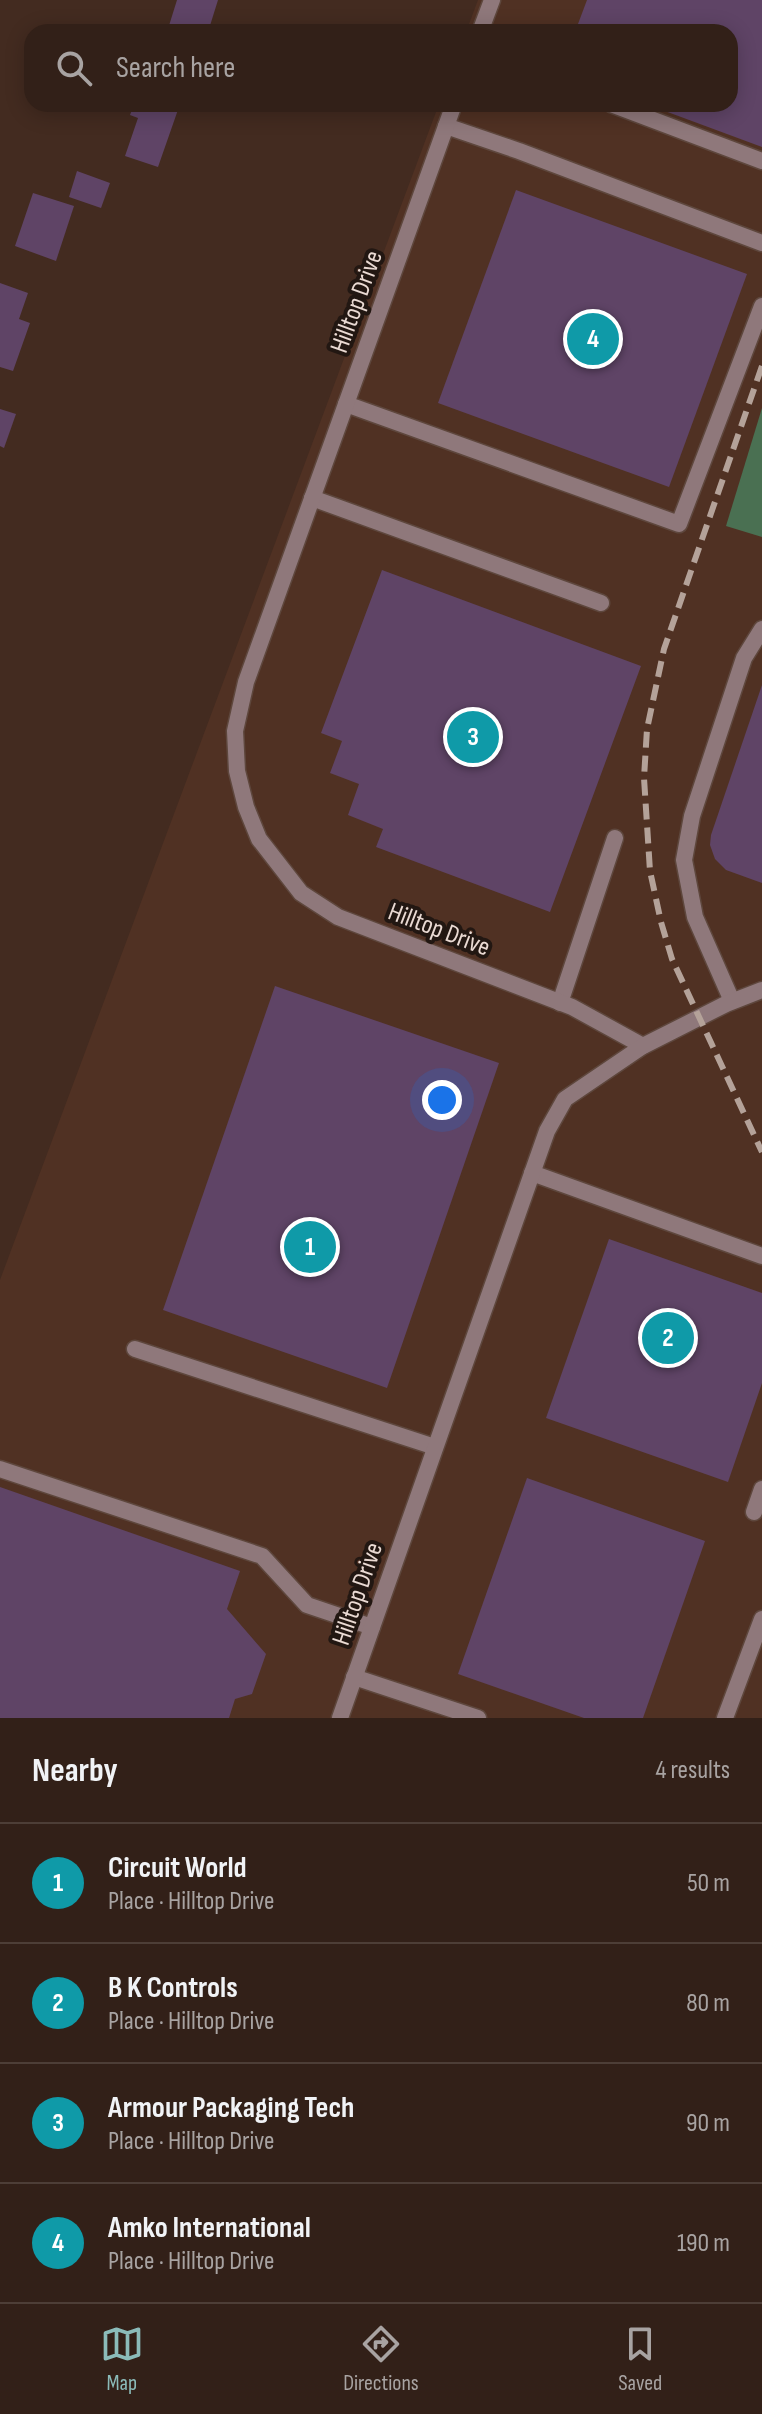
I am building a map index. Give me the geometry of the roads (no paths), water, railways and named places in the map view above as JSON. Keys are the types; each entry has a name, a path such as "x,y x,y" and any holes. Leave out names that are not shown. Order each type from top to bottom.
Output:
{"street":[{"path":"483,24 492,0"},
{"name":"Hilltop Drive","path":"340,1718 547,1131 565,1099 643,1046 560,1003 338,917 301,893 259,839 246,807 237,771 235,731 246,682 451,112"},
{"path":"632,112 762,161"},
{"path":"446,126 762,243"},
{"path":"346,404 679,524 762,306"},
{"path":"312,498 601,603"},
{"path":"732,1001 695,917 684,860 692,816 739,672 762,629"},
{"path":"560,1003 615,838"},
{"path":"643,1046 732,1001 762,990"},
{"path":"532,1173 762,1256"},
{"path":"135,1349 435,1447"},
{"path":"0,1469 262,1556 307,1605 372,1627"},
{"path":"754,1512 762,1489"},
{"path":"725,1718 762,1619"},
{"path":"354,1677 478,1718"}],"railway":[{"path":"762,366 664,649 647,729 644,778 650,871 672,959 762,1152"}],"place":[{"name":"Amko International","path":"593,339"},
{"name":"Armour Packaging Tech","path":"473,737"},
{"name":"Circuit World","path":"310,1247"},
{"name":"B K Controls","path":"668,1338"}]}
